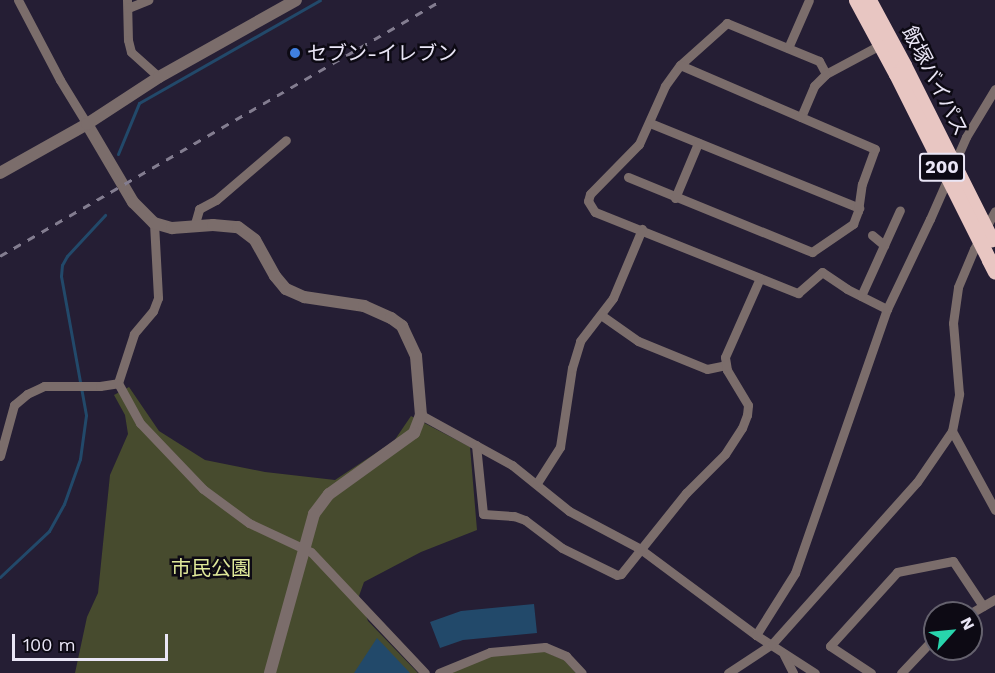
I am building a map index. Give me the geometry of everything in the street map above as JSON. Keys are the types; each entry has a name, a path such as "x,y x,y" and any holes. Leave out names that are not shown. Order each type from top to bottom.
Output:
{"highway":[{"name":"200","path":"856,0 880,45 900,69 992,254"},
{"name":"飯塚バイパス","path":"868,0 992,254"}],"street":[{"path":"18,0 60,80 133,202 154,223 172,228 238,227 255,240 275,276 286,290 304,297 364,306 391,318 402,326 416,356 421,415 414,433 329,494 314,514 302,550 270,673"},
{"path":"148,0 128,4 128,40 131,52 159,77"},
{"path":"0,173 87,124 159,77 296,0"},
{"path":"788,48 809,0"},
{"path":"826,74 819,62 727,22 680,65 664,86 639,144 590,194 588,201 595,212 798,293 822,272 886,309"},
{"path":"801,117 814,86 826,74 880,45"},
{"path":"628,176 675,198 812,252 853,224 859,208 862,183 875,149 680,65"},
{"path":"756,635 795,573 886,309 930,219 966,137 995,89"},
{"path":"650,123 859,208"},
{"path":"194,226 199,209 216,200 286,141"},
{"path":"675,198 698,142"},
{"path":"861,296 900,210"},
{"path":"730,673 776,647 917,482 952,431 959,394 953,323 958,287 974,249 995,211"},
{"path":"154,223 158,298 153,311 134,334 118,383 142,426 193,481 249,523 302,550 311,552 425,673"},
{"path":"537,483 560,447 572,368 580,341 613,298 642,229"},
{"path":"872,235 884,244"},
{"path":"476,445 483,514 514,516 525,520 562,548 617,575 621,574 639,548 686,493 725,454 742,428 748,405 726,364 725,357 760,278"},
{"path":"601,315 638,341 707,369 726,364"},
{"path":"0,456 14,405 27,394 44,386 100,386 118,383"},
{"path":"421,415 512,465 569,511 639,548 756,635 815,673"},
{"path":"952,431 995,510"},
{"path":"871,673 830,646 897,572 953,561 980,601"},
{"path":"983,606 995,599"},
{"path":"439,673 490,652 546,647 566,656 582,673"},
{"path":"776,647 790,663 793,673"},
{"path":"901,673 923,650"}],"green space":[{"name":"市民公園","path":"129,387 159,431 205,460 265,472 335,480 394,441 411,416 470,447 477,530 421,552 364,582 359,596 368,621 418,673 75,673 87,617 98,593 110,475 128,434 125,415 114,395"},
{"path":"543,651 564,660 576,673 448,673 490,656"}],"water":[{"path":"534,604 537,633 463,640 440,648 430,622 461,611"},
{"path":"377,638 410,673 354,673"}],"waterway":[{"path":"118,154 139,103 320,0"},
{"path":"0,577 49,531 64,504 80,459 86,415 61,276 62,265 67,256 105,215"}],"railway":[{"path":"0,256 442,0"}],"place":[{"name":"セブン-イレブン","path":"295,53"}]}
